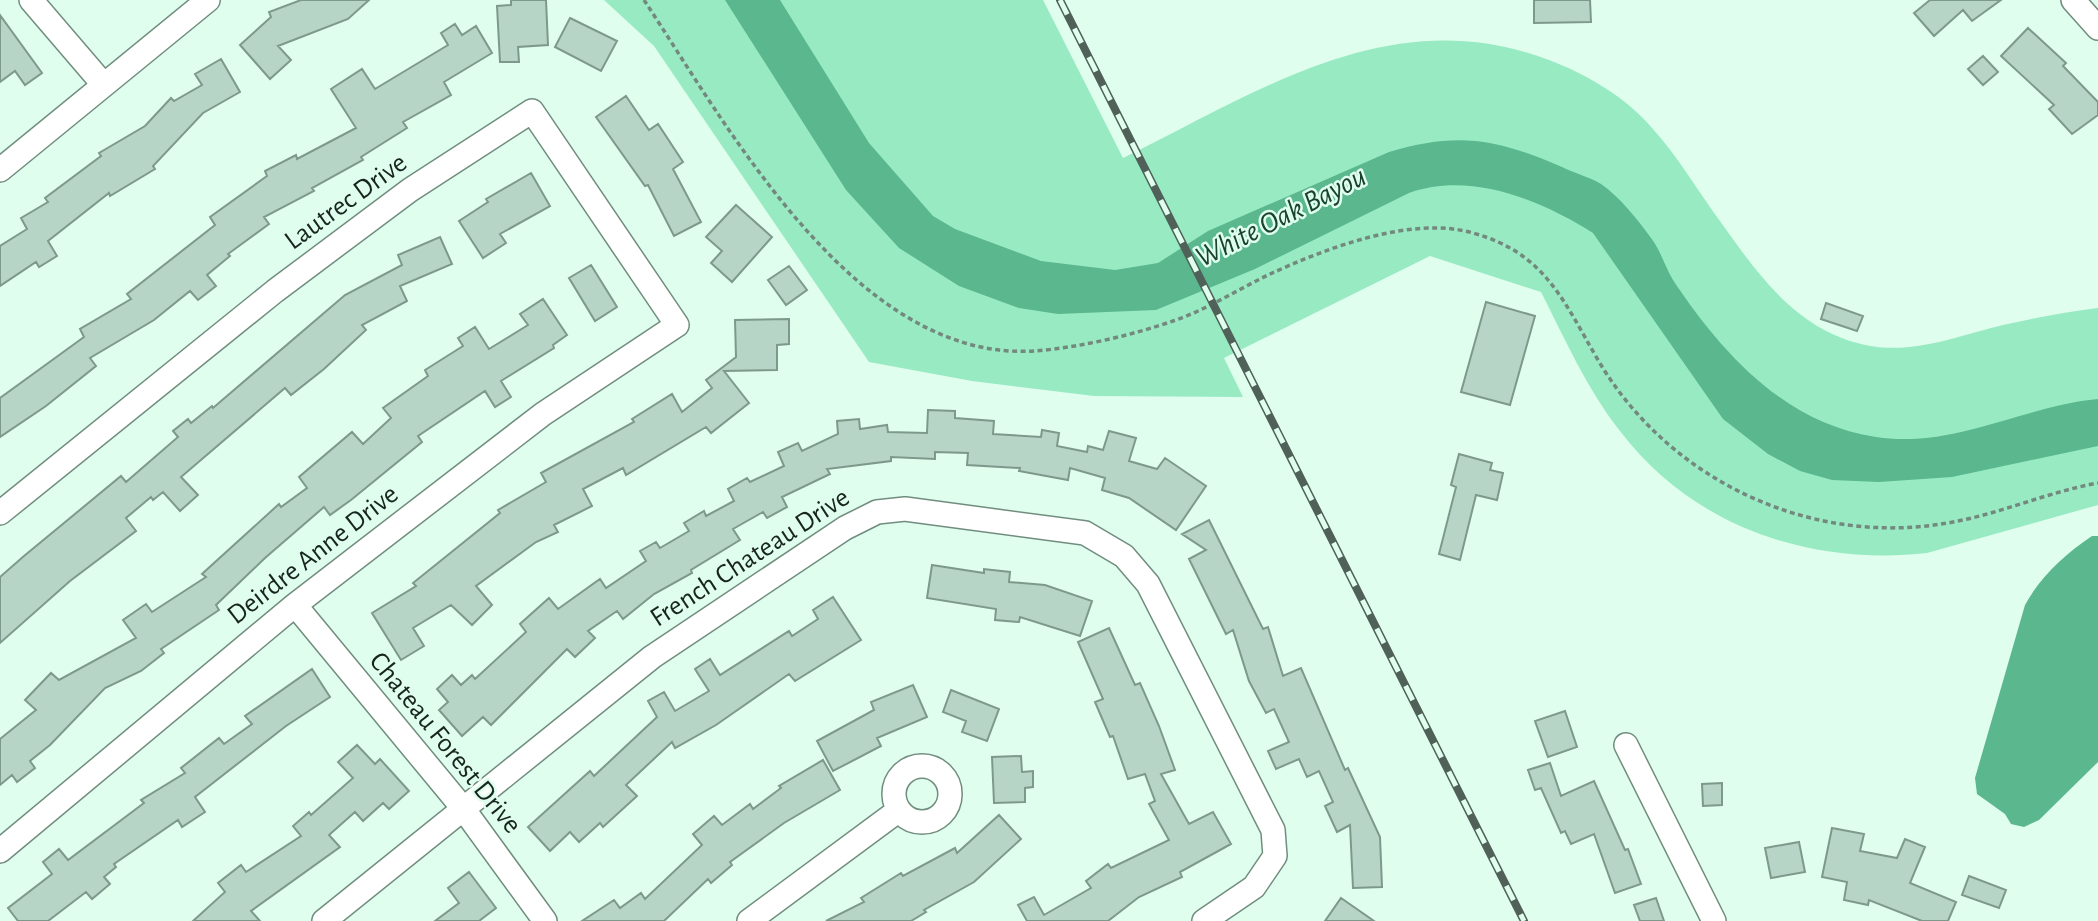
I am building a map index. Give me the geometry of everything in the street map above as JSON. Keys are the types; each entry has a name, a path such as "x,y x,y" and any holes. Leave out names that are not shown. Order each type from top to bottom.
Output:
{"street":[{"path":"31,0 103,84"},
{"path":"0,170 208,0"},
{"path":"2073,0 2098,28"},
{"name":"Lautrec Drive","path":"0,513 285,283 410,190 532,111 677,326"},
{"name":"Deirdre Anne Drive","path":"0,851 295,605 543,414 677,326"},
{"name":"French Chateau Drive","path":"324,921 462,807 652,657 845,528 877,512 924,510 1085,533 1124,556 1148,584 1273,830 1275,856 1254,887 1204,921"},
{"name":"Chateau Forest Drive","path":"295,605 462,807 545,921"},
{"path":"1626,745 1714,921"},
{"path":"748,921 899,810"}],"path":[{"path":"644,0 772,191 826,252 885,303 926,325 974,345 1031,351 1117,335 1175,321 1312,257 1406,229 1455,229 1480,235 1519,251 1537,266 1570,309 1626,403 1649,429 1702,471 1762,502 1838,523 1902,527 1955,522 2042,495 2098,483"}],"shaded area":[{"path":"604,0 1043,0 1123,158 1277,82 1328,61 1381,47 1435,41 1491,44 1549,60 1605,88 1642,117 1671,150 1736,244 1766,282 1800,314 1841,338 1883,347 1918,346 2015,322 2098,308 2098,505 1927,553 1840,553 1757,533 1718,515 1682,492 1649,464 1620,431 1597,398 1541,292 1430,256 1224,358 1243,397 1094,396 972,381 869,362 654,46"}],"water":[{"name":"White Oak Bayou","path":"725,0 780,0 869,143 933,216 955,229 1041,261 1115,270 1158,263 1208,231 1389,152 1414,145 1457,140 1497,144 1539,157 1592,179 1608,189 1646,231 1658,248 1673,280 1734,358 1784,401 1813,417 1843,429 1876,437 1905,439 1960,432 2070,403 2098,399 2098,446 1952,477 1879,482 1832,480 1800,471 1768,454 1723,419 1593,233 1528,200 1480,187 1456,185 1409,193 1255,269 1156,310 1058,314 1019,308 959,286 899,248 846,190"},
{"path":"2092,536 2098,536 2098,762 2039,820 2024,827 2011,824 2005,814 1977,794 1975,778 2025,605 2054,567"}],"building":[{"path":"301,0 369,0 348,19 278,46 291,60 270,79 240,45 271,17 269,12"},
{"path":"511,0 546,0 548,45 518,47 519,62 500,62 497,6 511,5"},
{"path":"1534,0 1590,0 1591,22 1534,23"},
{"path":"1930,0 2001,0 1972,21 1963,10 1934,36 1914,13"},
{"path":"0,15 42,73 25,85 15,71 0,82"},
{"path":"570,18 617,41 601,71 555,47"},
{"path":"455,24 462,35 476,26 492,53 444,82 451,95 403,122 407,128 361,157 363,160 312,188 314,191 264,217 269,224 228,254 230,256 207,275 216,286 198,300 190,291 154,320 90,358 96,366 46,406 0,437 0,398 84,337 80,329 131,299 127,294 215,225 210,217 267,176 265,171 296,155 297,159 356,128 331,89 362,69 375,89 448,45 441,33"},
{"path":"2028,28 2066,63 2063,66 2098,102 2098,115 2072,134 2049,109 2054,105 2001,56"},
{"path":"1983,56 1998,72 1983,85 1968,69"},
{"path":"221,59 240,92 203,113 153,166 155,169 110,196 109,193 48,241 57,256 39,267 36,262 0,286 0,246 27,229 21,218 48,202 45,198 101,156 99,153 145,126 171,98 174,101 202,85 195,74"},
{"path":"626,96 649,130 658,124 683,162 673,169 701,222 674,236 648,185 645,186 596,117"},
{"path":"531,173 550,206 500,234 506,243 483,258 459,221 488,202 486,199"},
{"path":"736,205 772,237 732,282 711,263 722,251 706,237"},
{"path":"440,237 452,264 400,286 407,301 362,325 366,330 324,369 291,395 285,388 181,477 198,495 180,511 163,492 153,500 151,497 126,518 136,531 70,581 0,643 0,577 121,476 126,482 178,437 173,431 188,419 191,423 212,406 213,408 345,295 402,265 398,255"},
{"path":"591,265 617,307 595,321 569,278"},
{"path":"789,266 807,290 786,305 768,280"},
{"path":"543,299 567,335 553,345 554,348 501,381 511,397 495,407 485,391 418,436 422,442 351,500 330,515 324,507 216,605 219,610 161,649 164,653 141,671 105,688 50,745 30,761 35,768 17,782 12,775 0,785 0,739 36,710 25,700 51,673 59,680 136,638 123,620 146,604 152,612 206,577 202,574 279,504 281,507 307,488 299,477 352,432 363,444 391,418 383,408 428,376 425,370 463,346 458,338 475,327 489,349 528,325 520,314"},
{"path":"1486,302 1535,316 1510,405 1461,392"},
{"path":"1826,303 1863,316 1857,331 1821,319"},
{"path":"789,319 789,344 777,345 777,370 724,371 749,403 711,433 706,427 626,475 623,468 583,489 592,506 554,525 558,532 536,542 476,586 492,605 472,625 451,605 413,628 424,646 401,660 372,613 416,586 413,583 500,513 498,510 546,482 541,473 634,422 632,419 672,394 682,412 712,388 706,380 736,357 735,320"},
{"path":"928,410 955,411 955,418 994,421 993,434 1041,437 1042,430 1059,433 1057,446 1087,452 1088,446 1103,450 1109,431 1136,438 1129,461 1157,469 1165,458 1206,486 1176,530 1129,498 1102,490 1105,478 1070,468 1068,480 1019,471 1020,468 967,465 968,453 935,452 935,459 891,457 891,461 827,469 830,474 782,497 787,507 767,518 763,512 733,529 740,540 691,570 692,573 654,594 623,619 617,611 588,631 595,638 575,657 567,649 491,725 483,717 462,736 439,710 448,702 437,689 452,675 461,685 472,675 475,679 526,632 520,624 549,598 558,609 600,579 606,588 646,561 640,551 656,542 660,548 689,531 684,523 704,511 706,516 734,501 728,489 747,478 750,482 784,466 778,452 798,443 802,451 838,434 837,421 859,419 860,429 887,425 888,432 927,433"},
{"path":"1459,454 1492,463 1490,470 1503,473 1497,500 1476,495 1460,560 1439,554 1456,487 1451,485"},
{"path":"1209,520 1263,629 1268,627 1283,676 1301,668 1345,770 1348,768 1380,837 1382,887 1353,888 1350,825 1337,832 1325,806 1333,802 1319,771 1307,777 1299,759 1276,769 1268,751 1289,742 1274,709 1266,713 1249,681 1233,630 1226,634 1189,559 1206,550 1182,534"},
{"path":"932,565 984,573 984,569 1010,572 1009,582 1045,585 1092,601 1080,636 1020,617 1019,622 995,620 996,609 927,598"},
{"path":"833,597 861,640 795,681 789,674 716,725 675,748 672,742 626,785 637,796 603,827 600,823 579,842 570,832 550,851 528,827 590,771 594,776 657,717 648,701 664,692 675,711 709,691 695,669 710,659 720,675 789,631 792,636 818,619 813,610"},
{"path":"1109,628 1135,685 1140,683 1159,726 1175,770 1161,774 1189,824 1213,812 1231,844 1180,872 1182,877 1139,897 1108,921 1027,921 1018,905 1034,897 1044,915 1091,888 1086,881 1108,864 1111,868 1169,840 1149,804 1155,801 1145,774 1128,779 1113,736 1110,737 1095,702 1103,699 1078,642"},
{"path":"312,669 330,697 286,726 195,797 205,812 182,827 178,820 114,864 116,867 104,877 110,884 92,899 86,892 48,921 18,921 8,908 52,874 43,862 59,849 68,860 144,803 141,800 185,773 181,768 219,738 224,744 252,724 245,716"},
{"path":"913,685 927,717 877,738 881,746 833,771 817,741 874,710 871,702"},
{"path":"951,690 999,709 987,741 962,732 966,721 943,712"},
{"path":"1565,711 1577,747 1548,757 1535,721"},
{"path":"357,745 375,764 380,759 409,791 389,809 383,803 363,821 355,812 329,835 340,847 251,911 260,921 193,921 225,892 218,883 241,865 246,872 301,836 293,826 309,812 311,815 353,778 338,762"},
{"path":"1021,756 1022,772 1033,771 1033,787 1025,788 1025,802 994,803 992,757"},
{"path":"823,760 840,790 784,823 730,862 732,865 711,883 708,879 664,921 582,921 614,900 620,908 641,893 645,899 702,845 693,834 714,816 722,825 750,804 753,809 781,788 779,786"},
{"path":"1550,763 1561,796 1594,781 1625,850 1628,849 1641,884 1615,893 1594,834 1571,844 1565,831 1561,833 1541,788 1535,790 1528,770"},
{"path":"1722,783 1722,805 1703,806 1702,784"},
{"path":"999,815 1021,839 974,882 924,910 926,912 911,921 826,921 864,902 861,898 901,873 903,876 955,848 957,853"},
{"path":"1832,828 1864,834 1860,851 1897,858 1905,839 1925,847 1910,883 1956,902 1948,921 1922,921 1869,900 1868,905 1844,900 1847,882 1822,877"},
{"path":"1799,842 1805,872 1771,878 1765,848"},
{"path":"469,872 496,908 479,921 435,921 459,903 448,888"},
{"path":"1969,876 2006,890 1999,908 1962,895"},
{"path":"1341,898 1374,921 1325,921"},
{"path":"1656,898 1664,921 1640,921 1634,905"}],"railway":[{"path":"1060,0 1524,921"}]}
